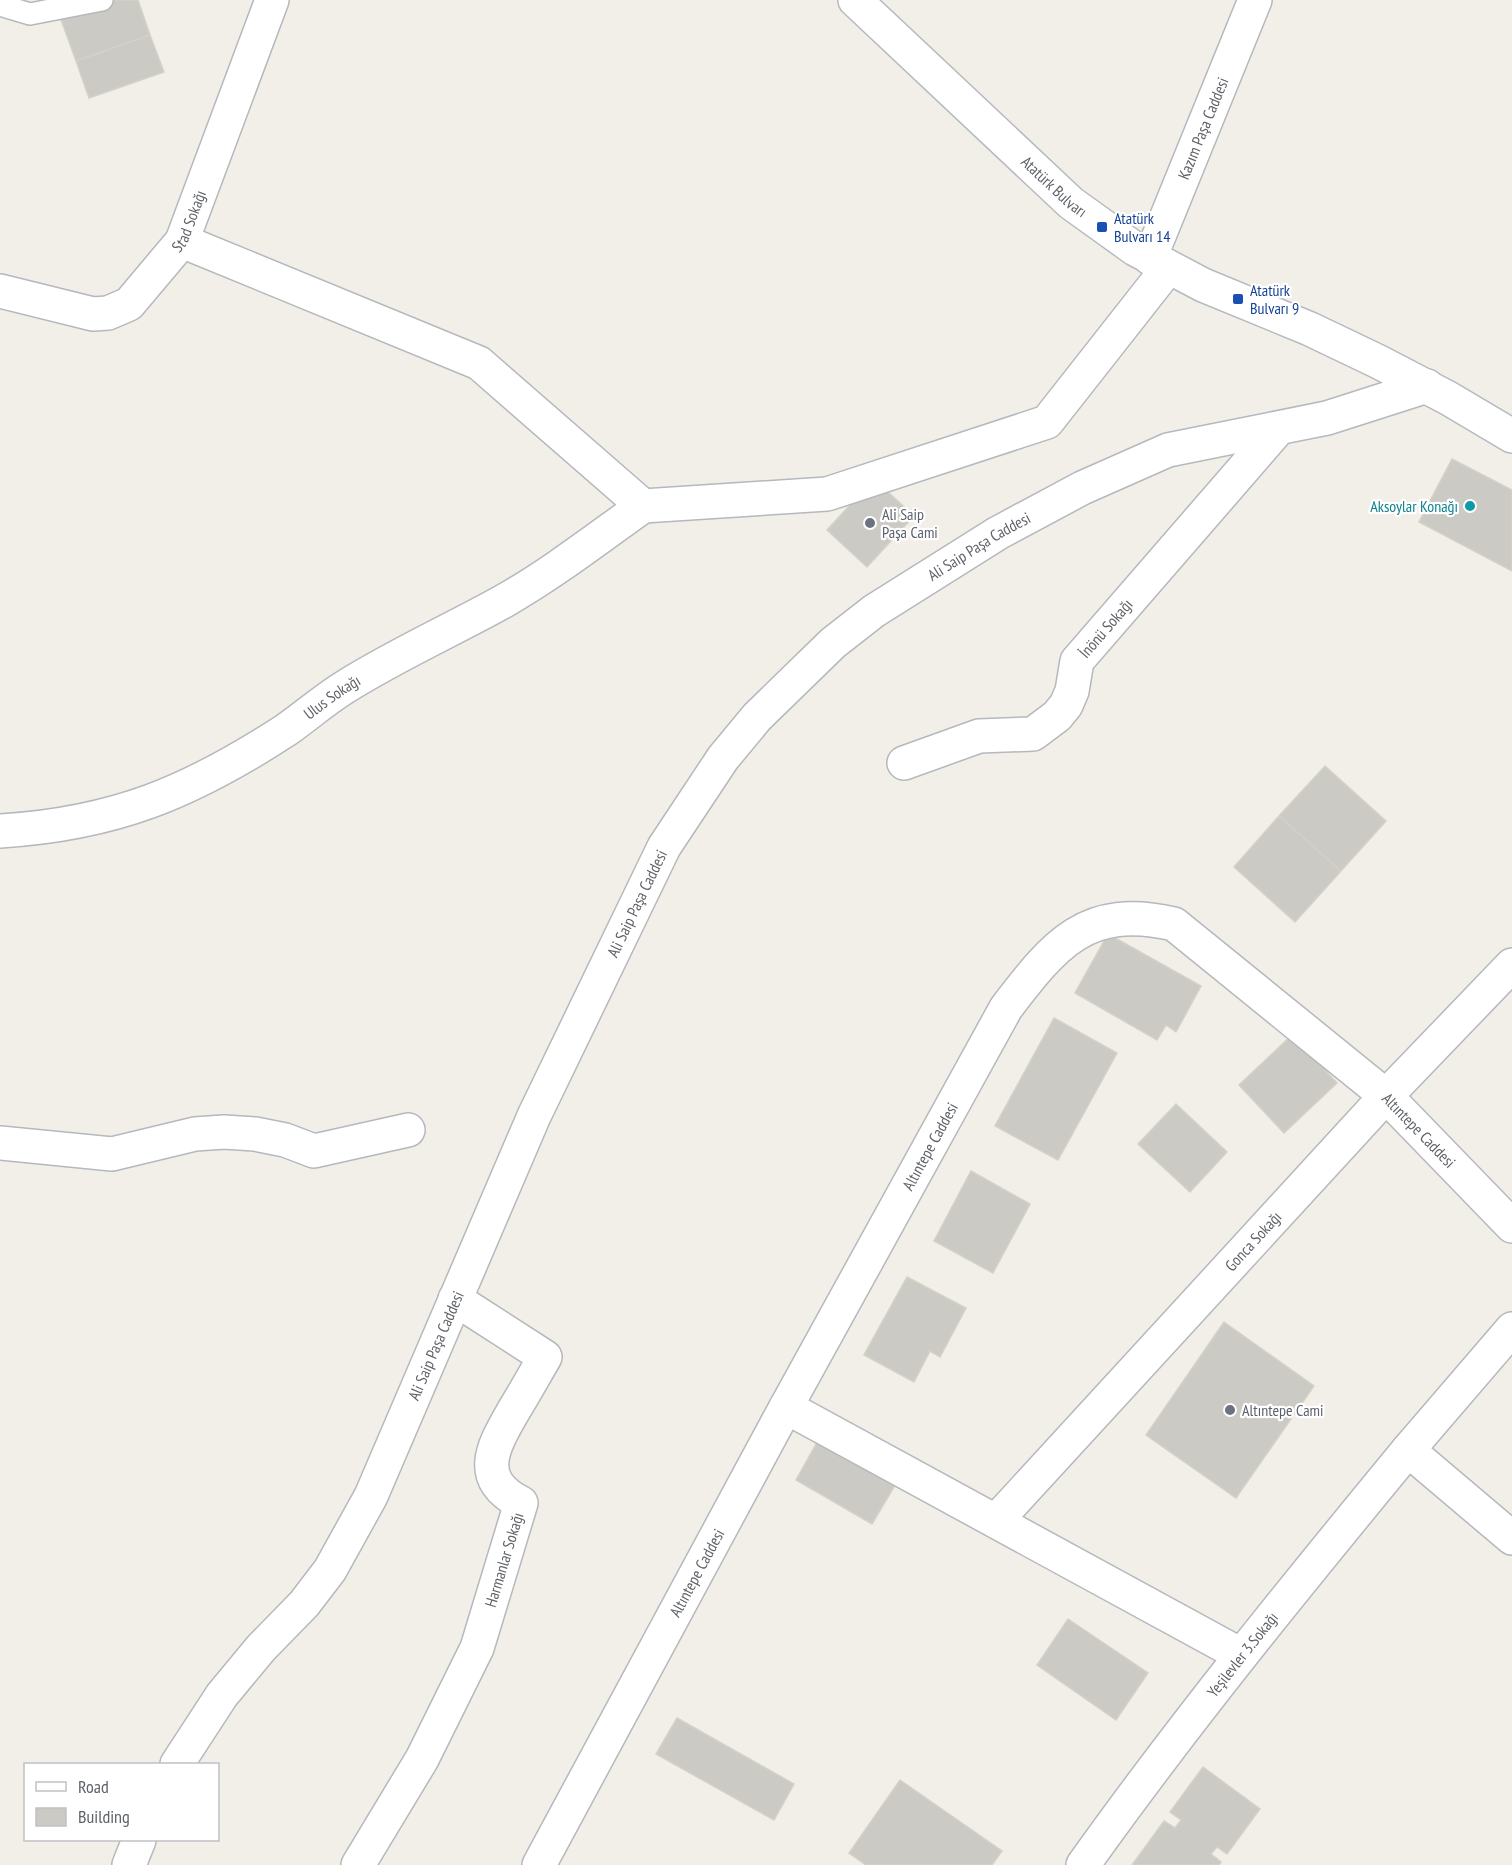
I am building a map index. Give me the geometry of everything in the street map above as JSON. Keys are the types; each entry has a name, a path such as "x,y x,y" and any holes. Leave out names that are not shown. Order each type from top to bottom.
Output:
{"street":[{"name":"Stad Sokağı","path":"0,291 79,311 108,313 129,304 182,241 272,0"},
{"name":"Atatürk Bulvarı","path":"855,0 1071,203 1159,263 1310,329 1426,387 1512,436"},
{"name":"Kazım Paşa Caddesi","path":"643,506 827,494 1047,422 1159,263 1254,0"},
{"path":"182,241 479,363 643,506"},
{"name":"Ali Saip Paşa Caddesi","path":"178,1763 222,1695 261,1648 304,1604 352,1534 371,1496 534,1116 664,847 723,758 757,717 833,643 874,611 998,533 1082,488 1168,450 1327,418 1426,387"},
{"name":"İnönü Sokağı","path":"904,764 979,736 1033,734 1057,716 1072,691 1077,661 1279,428"},
{"name":"Ulus Sokağı","path":"0,831 75,823 116,814 193,785 288,728 344,687 506,599 576,554 643,506"},
{"name":"Altıntepe Caddesi","path":"539,1865 786,1407 1006,1008 1050,952 1069,937 1111,920 1132,918 1174,924 1386,1096 1512,1226"},
{"name":"Gonca Sokağı","path":"996,1521 1386,1096 1512,965"},
{"path":"0,1143 112,1154 195,1134 224,1132 265,1136 314,1151 408,1130"},
{"name":"Harmanlar Sokağı","path":"358,1865 422,1759 477,1648 522,1503 508,1496 498,1486 492,1472 492,1451 545,1357 455,1299"},
{"name":"Yeşilevler 3.Sokağı","path":"1083,1865 1241,1655 1408,1450 1512,1329"},
{"path":"786,1407 1241,1655"},
{"path":"1408,1450 1512,1538"},
{"path":"129,1865 138,1841"}],"lane":[{"path":"0,5 30,14 102,0"}],"building":[{"path":"54,0 138,0 150,35 76,61"},
{"path":"150,35 164,72 89,98 76,61"},
{"name":"Aksoylar Konağı","path":"1452,459 1512,490 1512,571 1419,522"},
{"name":"Ali Saip Paşa Cami","path":"874,479 914,516 867,567 827,530"},
{"path":"1325,766 1386,821 1341,871 1279,816"},
{"path":"1279,816 1341,871 1295,922 1234,867"},
{"path":"1108,934 1201,986 1176,1032 1166,1025 1157,1040 1075,993"},
{"path":"1054,1018 1117,1053 1058,1160 995,1126"},
{"path":"1292,1035 1337,1083 1284,1133 1239,1085"},
{"path":"1176,1104 1227,1152 1190,1192 1138,1144"},
{"path":"971,1171 1030,1204 993,1273 934,1241"},
{"path":"907,1277 966,1308 940,1357 930,1351 914,1382 864,1355"},
{"name":"Altıntepe Cami","path":"1224,1322 1314,1386 1236,1498 1146,1435"},
{"path":"820,1437 897,1482 872,1524 796,1480"},
{"path":"1068,1619 1148,1673 1116,1720 1037,1665"},
{"path":"677,1718 794,1784 774,1820 656,1754"},
{"path":"1203,1767 1260,1809 1227,1854 1217,1847 1211,1854 1221,1862 1219,1865 1132,1865 1164,1821 1175,1828 1181,1820 1170,1812"},
{"path":"900,1780 1002,1851 992,1865 866,1865 849,1853"}],"place":[{"name":"Atatürk Bulvarı 14","path":"1102,227"},
{"name":"Atatürk Bulvarı 9","path":"1238,299"},
{"name":"Aksoylar Konağı","path":"1470,506"},
{"name":"Ali Saip Paşa Cami","path":"870,523"},
{"name":"Altıntepe Cami","path":"1230,1410"}]}
